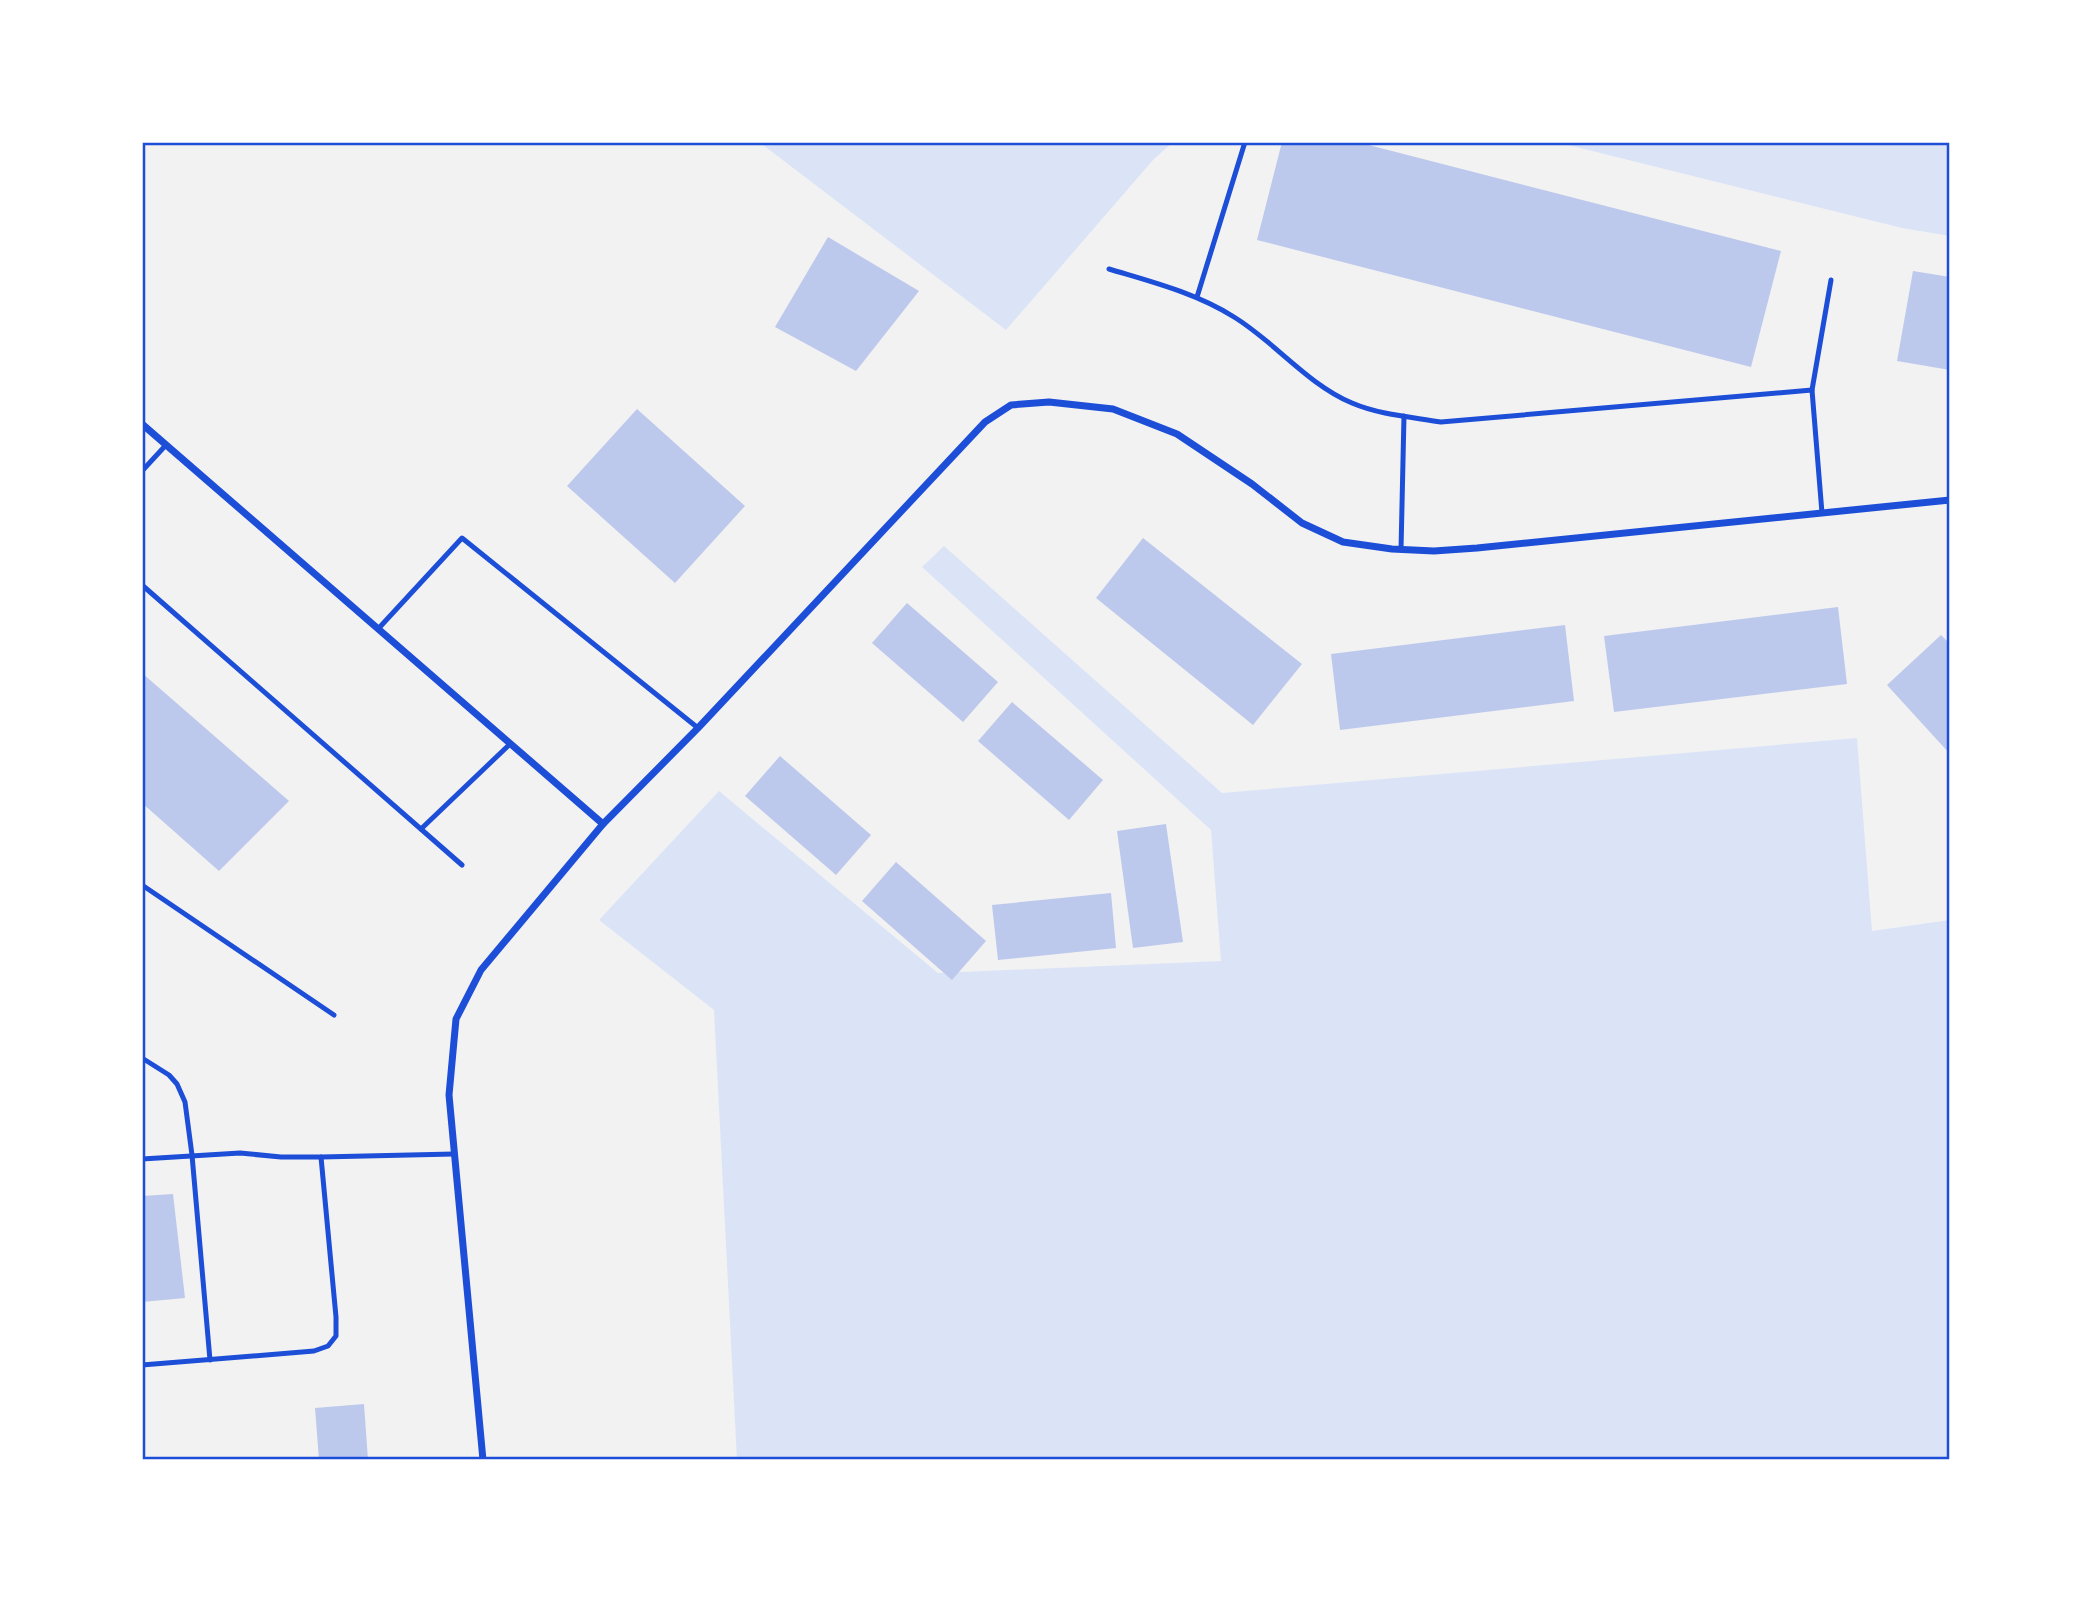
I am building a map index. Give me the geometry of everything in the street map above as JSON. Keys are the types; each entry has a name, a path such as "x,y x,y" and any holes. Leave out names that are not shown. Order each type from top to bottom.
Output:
{"street":[{"path":"483,1460 449,1095 456,1018 481,970 603,824 698,728 985,422 1011,405 1049,402 1114,410 1177,434 1252,484 1302,523 1343,542 1401,550 1434,551 1950,500"},
{"path":"142,424 603,824"}],"lane":[{"path":"1197,297 1245,142"},
{"path":"1109,269 1197,297 1236,318 1317,382 1352,403 1404,416 1441,422 1812,390"},
{"path":"1822,513 1812,390 1831,280"},
{"path":"1401,550 1404,416"},
{"path":"142,471 166,445"},
{"path":"378,629 462,538 698,728"},
{"path":"142,584 462,865"},
{"path":"421,829 510,744"},
{"path":"142,885 334,1015"},
{"path":"142,1058 169,1074 185,1102 209,1360"},
{"path":"142,1159 240,1153 281,1157 454,1154"},
{"path":"142,1365 314,1351 328,1346 336,1336 321,1157"}],"shaded area":[{"path":"759,142 1173,142 1153,160 1006,330"},
{"path":"1556,142 1950,142 1950,236 1902,228"},
{"path":"944,546 1222,793 1857,738 1872,931 1950,920 1950,1460 737,1460 714,1010 599,920 719,791 938,973 1221,961 1211,830 922,567"}],"building":[{"path":"1282,142 1357,142 1781,251 1751,367 1257,240"},
{"path":"828,237 919,291 856,371 775,327"},
{"path":"1913,271 1950,277 1950,370 1897,361"},
{"path":"637,409 745,506 675,583 567,486"},
{"path":"1143,538 1302,664 1253,725 1096,598"},
{"path":"907,603 998,682 963,722 872,643"},
{"path":"1838,607 1847,684 1614,712 1604,636"},
{"path":"1565,625 1574,701 1340,730 1331,654"},
{"path":"1941,635 1950,644 1950,754 1887,685"},
{"path":"142,673 289,801 219,871 142,803"},
{"path":"1012,702 1103,780 1069,820 978,741"},
{"path":"780,756 871,835 836,875 745,796"},
{"path":"1166,824 1183,942 1133,948 1117,831"},
{"path":"896,862 986,941 952,980 862,901"},
{"path":"1111,893 1116,948 998,960 992,905"},
{"path":"173,1194 185,1298 142,1302 142,1196"},
{"path":"364,1404 368,1460 319,1460 315,1408"}]}
